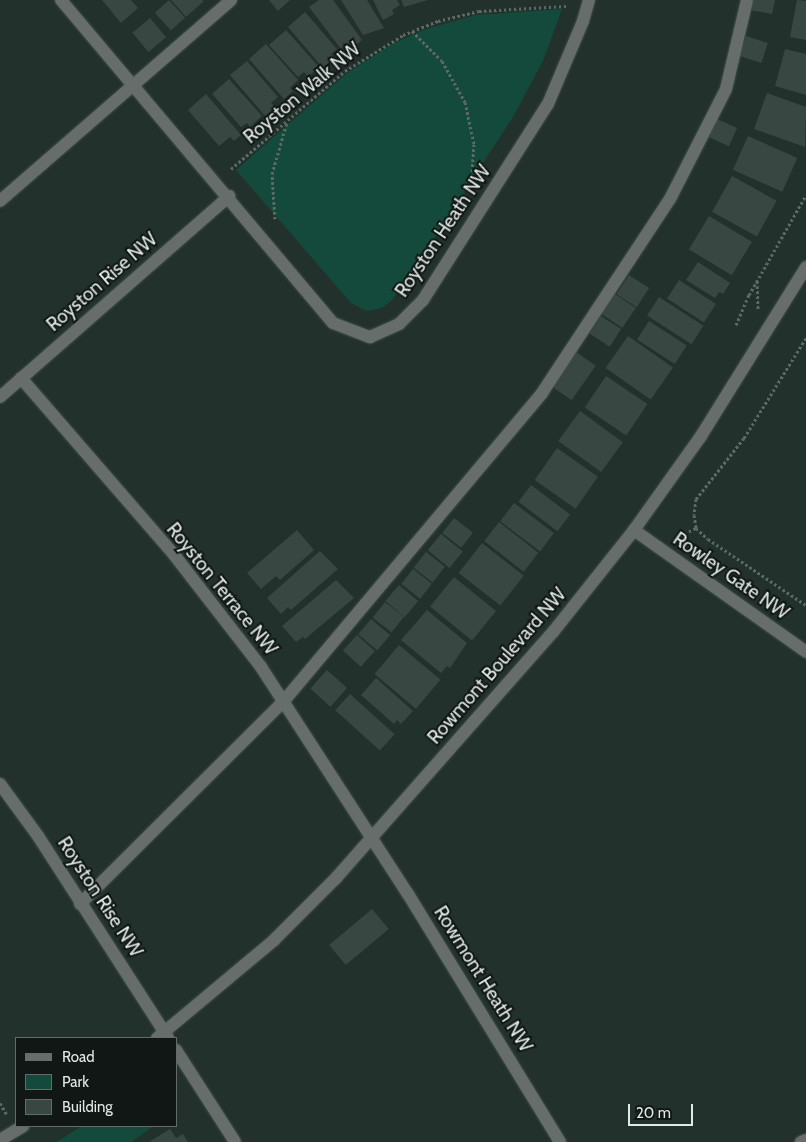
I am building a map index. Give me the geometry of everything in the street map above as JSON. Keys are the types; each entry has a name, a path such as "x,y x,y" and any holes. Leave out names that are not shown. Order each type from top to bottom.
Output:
{"street":[{"name":"Royston Heath NW","path":"61,0 230,196 333,323 370,337 399,324 423,300 548,104 583,21 588,0"},
{"path":"0,201 132,84 231,0"},
{"path":"80,904 283,702 547,385 670,199 726,89 747,0"},
{"name":"Royston Rise NW","path":"0,397 230,196"},
{"name":"Rowmont Boulevard NW","path":"163,1036 274,940 372,838 553,632 634,530 701,436 806,267"},
{"name":"Royston Terrace NW","path":"21,378 175,556 256,659 372,838"},
{"name":"Rowley Gate NW","path":"634,530 806,652"},
{"name":"Royston Rise NW","path":"0,784 38,836 163,1036"},
{"name":"Rowmont Heath NW","path":"372,838 560,1142"},
{"path":"178,1053 235,1142"},
{"path":"0,1140 21,1127"},
{"path":"800,1142 806,1140"}],"path":[{"name":"Royston Walk NW","path":"232,169 361,59 412,31 479,11 567,6"},
{"path":"412,31 442,61 465,102 474,144 471,188"},
{"path":"275,219 272,174 287,122"},
{"path":"736,325 749,294 806,195"},
{"path":"696,528 696,499 744,438 806,338"},
{"path":"680,536 696,528"},
{"path":"696,528 806,605"}],"green space":[{"path":"562,9 543,61 513,117 422,257 392,300 382,308 366,311 351,303 236,170 346,74 394,43 426,29 476,15"},
{"path":"80,1127 153,1127 131,1142 56,1142"}],"building":[{"path":"102,0 131,0 138,8 121,23"},
{"path":"169,0 185,18 171,31 155,13"},
{"path":"171,0 202,0 204,1 186,17"},
{"path":"269,0 290,0 278,11"},
{"path":"319,0 333,0 362,40 356,45 353,40 341,49 309,7"},
{"path":"341,0 367,0 384,28 363,35"},
{"path":"373,0 397,0 400,5 392,10 394,14 383,20"},
{"path":"401,0 428,0 404,7"},
{"path":"751,0 775,0 772,14 749,10"},
{"path":"797,0 806,1 806,40 790,37"},
{"path":"305,12 337,49 331,54 334,58 323,68 288,27"},
{"path":"150,18 166,37 148,52 132,33"},
{"path":"286,30 319,67 308,77 304,72 298,77 269,45"},
{"path":"746,36 768,43 761,63 740,56"},
{"path":"266,44 298,80 290,88 293,91 284,99 249,59"},
{"path":"785,49 806,54 806,95 775,86"},
{"path":"247,61 278,97 271,103 275,107 265,116 230,75"},
{"path":"229,79 262,116 250,127 247,123 241,127 212,94"},
{"path":"767,93 806,107 805,147 754,129"},
{"path":"206,94 241,135 234,141 230,137 219,146 188,110"},
{"path":"717,119 737,128 729,146 709,137"},
{"path":"748,136 797,158 782,192 733,170"},
{"path":"732,176 777,201 757,237 712,212"},
{"path":"709,216 752,242 732,275 689,249"},
{"path":"698,262 730,283 723,294 719,292 715,298 686,280"},
{"path":"629,275 649,288 637,307 616,294"},
{"path":"679,280 716,304 704,322 667,298"},
{"path":"615,294 636,308 622,328 602,314"},
{"path":"659,297 703,326 691,344 647,315"},
{"path":"601,316 621,329 610,347 590,334"},
{"path":"649,321 687,346 675,364 637,339"},
{"path":"628,336 673,368 651,399 606,368"},
{"path":"576,352 596,366 572,400 552,386"},
{"path":"606,376 647,404 626,435 585,408"},
{"path":"580,411 623,442 601,472 558,441"},
{"path":"557,448 598,477 576,509 535,480"},
{"path":"531,485 570,514 557,531 518,502"},
{"path":"514,503 554,533 540,551 500,521"},
{"path":"454,518 473,533 461,548 442,533"},
{"path":"499,522 538,553 524,572 484,541"},
{"path":"297,530 314,550 280,580 276,576 261,589 247,573"},
{"path":"441,534 463,552 450,568 428,550"},
{"path":"482,543 524,576 500,606 459,573"},
{"path":"320,551 338,569 291,610 288,607 281,614 267,598"},
{"path":"426,552 445,567 433,583 414,568"},
{"path":"413,569 432,584 420,599 401,584"},
{"path":"454,577 496,611 472,641 430,607"},
{"path":"336,580 354,598 305,639 303,637 296,642 282,626"},
{"path":"399,585 418,601 405,617 386,601"},
{"path":"385,602 404,617 392,633 373,618"},
{"path":"427,610 467,643 450,668 447,666 441,673 401,640"},
{"path":"371,619 390,635 377,650 358,634"},
{"path":"357,635 375,651 361,667 343,651"},
{"path":"399,645 440,680 416,709 375,674"},
{"path":"327,670 347,688 330,707 310,689"},
{"path":"376,678 413,711 401,724 397,720 394,724 361,695"},
{"path":"350,694 395,734 380,750 335,710"},
{"path":"372,909 389,929 346,965 329,945"},
{"path":"170,1129 176,1138 183,1134 188,1142 149,1142"}]}
